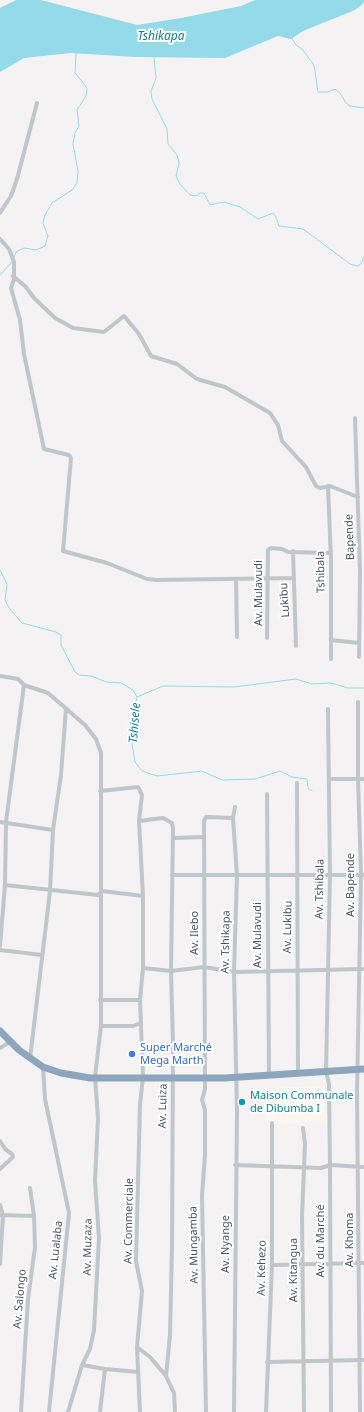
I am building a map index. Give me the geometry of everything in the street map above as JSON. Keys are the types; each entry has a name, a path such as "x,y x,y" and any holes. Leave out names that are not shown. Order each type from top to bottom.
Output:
{"highway":[{"path":"0,1031 10,1042 30,1059 43,1067 61,1074 95,1077 204,1078 361,1069"}],"street":[{"path":"0,213 11,196 17,179 37,103"},
{"path":"0,239 9,249 14,262 11,288 20,320 24,354 44,449 68,455 71,458 63,551 107,563 147,579 293,578"},
{"path":"13,276 26,287 42,307 62,323 73,328 104,332 124,316 140,334 151,356 177,364 196,379 225,387 267,411 278,425 282,441 289,451 306,467 316,486 320,488 328,486 358,497"},
{"name":"Bapende","path":"355,418 362,571 359,657"},
{"name":"Tshibala","path":"328,486 331,659"},
{"name":"Av. Mulavudi","path":"268,638 267,579 269,549 282,549 288,552 293,551"},
{"path":"293,551 330,553"},
{"name":"Lukibu","path":"293,551 296,646"},
{"path":"236,579 237,637"},
{"path":"331,640 359,643"},
{"name":"Av. Muzaza","path":"0,676 18,679 24,685 48,693 85,725 99,746 101,753 101,1026 95,1077 98,1118 95,1181 98,1246 94,1330 90,1349 82,1364 68,1412"},
{"path":"0,946 5,885 2,868 6,822 24,685"},
{"name":"Av. Bapende","path":"358,702 358,779 363,875 361,1069"},
{"path":"30,1059 50,891 53,830 61,775 66,708"},
{"name":"Av. Tshibala","path":"326,1071 330,875 328,709"},
{"path":"330,779 364,779"},
{"name":"Av. Lukibu","path":"297,783 296,969 298,1072"},
{"name":"Av. Commerciale","path":"100,791 133,787 141,789 142,795 139,821 143,896 143,968 140,1000 142,1077 136,1261 142,1291 137,1347 140,1412"},
{"name":"Av. Mulavudi","path":"267,794 269,1075"},
{"name":"Av. Tshikapa","path":"235,807 233,818 237,875 234,972 236,1077"},
{"name":"Av. Luiza","path":"139,821 163,818 169,820 172,823 173,838 170,1335 166,1376"},
{"name":"Av. Ilebo","path":"204,1078 204,818 233,818"},
{"path":"0,822 53,830"},
{"path":"173,838 204,837"},
{"path":"172,875 363,875"},
{"path":"5,885 98,895 102,891 143,896"},
{"path":"0,950 42,955"},
{"path":"143,968 171,971 204,968 234,972 268,972 296,969 362,969"},
{"path":"100,1000 140,1000"},
{"path":"101,1026 133,1026 141,1023"},
{"path":"0,1048 10,1042"},
{"name":"Av. Lualaba","path":"43,1067 45,1099 68,1213 49,1412"},
{"name":"Av. Khoma","path":"360,1412 362,1360 359,1263 361,1069"},
{"name":"Av. du Marché","path":"326,1071 329,1084 330,1165 330,1412"},
{"name":"Av. Nyange","path":"234,1412 236,1077"},
{"name":"Av. Mungamba","path":"204,1078 202,1100 205,1110 205,1155 202,1195 206,1412"},
{"name":"Av. Kehezo","path":"266,1412 272,1265 272,1123"},
{"name":"Av. Kitangua","path":"302,1128 305,1168 302,1216 304,1412"},
{"path":"0,1141 13,1157 0,1169"},
{"path":"235,1165 305,1168 321,1168 330,1165 364,1167"},
{"name":"Av. Salongo","path":"20,1412 28,1299 35,1247 34,1216 30,1188"},
{"path":"0,1205 0,1264"},
{"path":"1,1215 34,1216"},
{"path":"272,1265 303,1263 364,1263"},
{"path":"137,1347 150,1356 166,1376 174,1393 175,1412"},
{"path":"267,1362 303,1360 362,1360"},
{"path":"82,1364 105,1369 138,1372"},
{"path":"100,1412 105,1369"}],"shaded area":[{"path":"325,1086 326,1122 268,1124 264,1119 262,1091 264,1088"}],"water":[{"name":"Tshikapa","path":"16,0 41,0 137,25 241,6 255,0 364,0 364,3 355,10 303,31 291,39 278,36 225,58 136,57 71,53 24,58 0,72 0,8"}],"waterway":[{"path":"291,37 296,45 302,49 314,65 318,92 328,92 335,89 350,106 364,108"},
{"name":"Tshisele","path":"14,257 17,251 24,248 36,250 45,246 48,236 43,223 45,215 52,203 72,190 77,183 78,171 73,144 75,133 79,126 77,110 86,96 87,88 75,73 76,53"},
{"path":"154,57 156,78 151,91 152,99 167,129 168,144 177,155 179,163 176,176 180,184 190,195 196,196 200,193 204,193 210,205 224,202 240,207 258,219 273,213 279,226 303,229 350,264 357,266 361,264 364,257"},
{"name":"Tshisele","path":"0,275 12,262"},
{"name":"Tshisele","path":"0,570 7,584 5,600 9,608 22,623 56,632 61,635 61,645 75,672 79,675 92,676 106,682 121,683 133,690 137,697 132,744 135,762 142,771 157,776 202,771 222,780 255,779 280,771 292,777 307,779 308,788 312,791"},
{"path":"137,697 163,686 234,687 296,679 312,684 331,683 348,688 364,688"}],"place":[{"name":"Super Marché Mega Marth","path":"132,1054"},
{"name":"Maison Communale de Dibumba I","path":"242,1102"}]}
